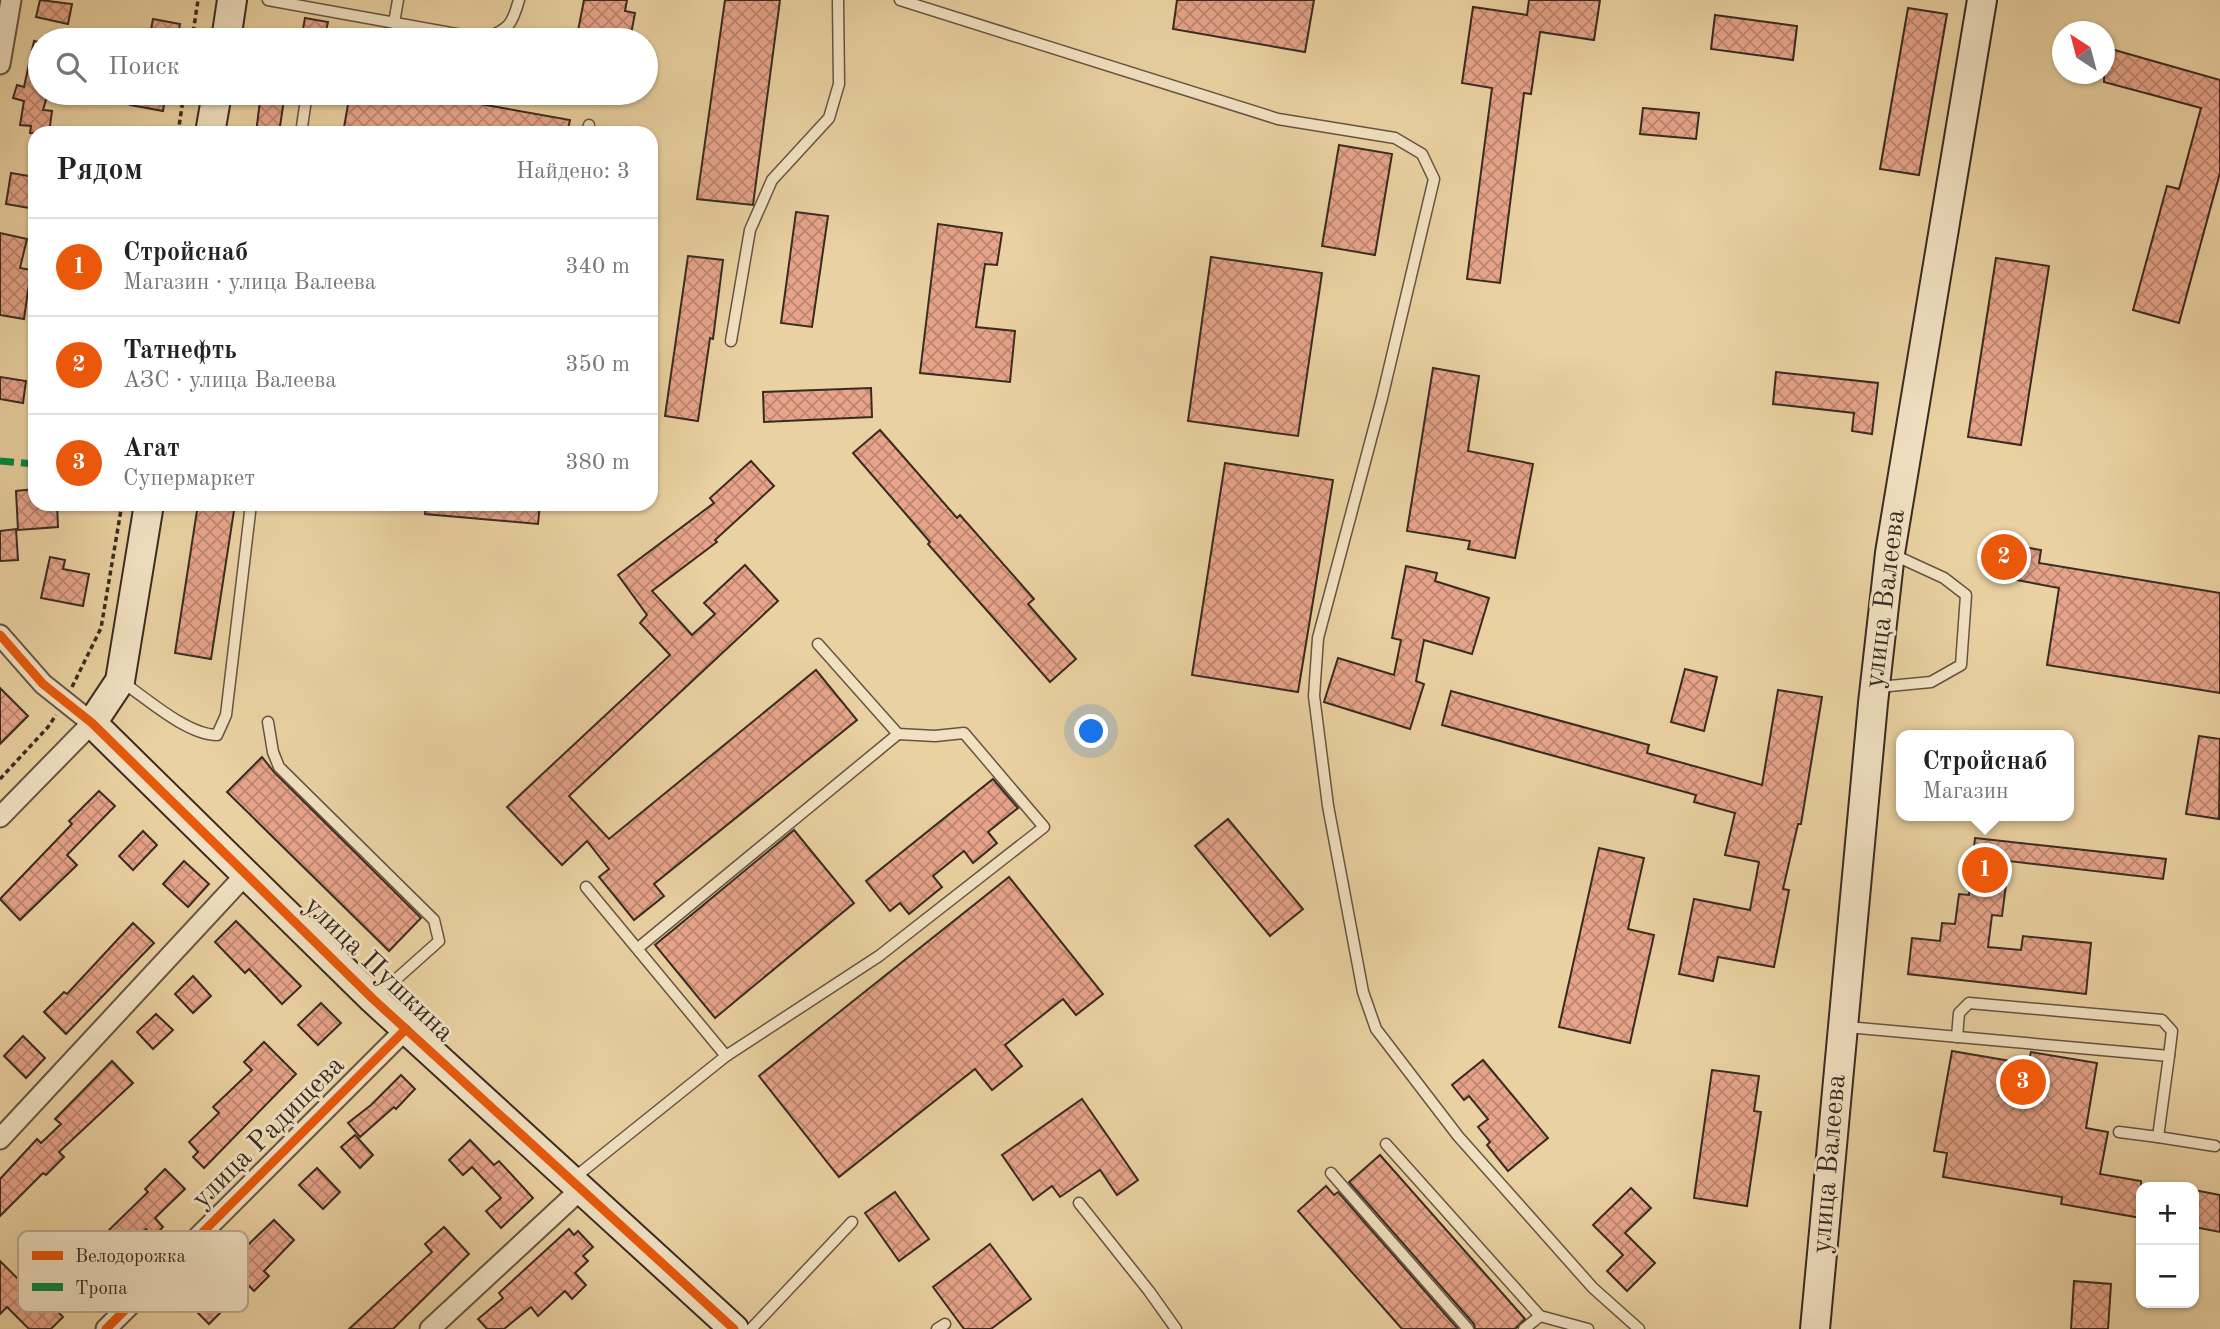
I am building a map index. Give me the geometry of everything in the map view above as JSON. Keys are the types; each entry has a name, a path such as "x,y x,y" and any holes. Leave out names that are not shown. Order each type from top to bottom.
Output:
{"main road":[{"path":"228,28 232,0"},
{"name":"улица Валеева","path":"1815,1329 1890,553 1982,0"},
{"path":"212,126 215,105"},
{"path":"92,723 120,681 148,511"},
{"name":"улица Пушкина","path":"92,723 373,999 575,1186 733,1327"}],"street":[{"path":"0,64 11,0"},
{"name":"улица Пушкина","path":"0,635 43,684 92,723"},
{"path":"0,817 92,723"},
{"path":"0,1139 247,873"},
{"name":"улица Радищева","path":"204,1231 406,1029"},
{"path":"430,1329 575,1186"},
{"name":"улица Радищева","path":"106,1329 123,1312"}],"lane":[{"path":"268,0 422,28"},
{"path":"394,23 398,0"},
{"path":"506,28 513,22 519,0"},
{"path":"731,341 750,230 766,192 772,180 829,118 839,84 838,0"},
{"path":"900,0 1278,118 1395,138 1422,154 1434,179 1382,398 1318,638 1314,696 1328,806 1363,992 1376,1029 1458,1136 1593,1288 1639,1329"},
{"path":"302,126 305,105"},
{"path":"120,681 204,735 217,735 226,715 250,511"},
{"path":"1875,688 1931,682 1961,665 1966,595 1944,578 1890,553"},
{"path":"818,644 898,734"},
{"path":"268,722 273,752 279,767 434,920 439,940 373,999"},
{"path":"575,1186 726,1056 879,956 1044,827 964,733 935,736 898,734 638,948"},
{"path":"586,887 726,1056"},
{"path":"1957,1037 1958,1013 1969,1003 2162,1020 2172,1031 2158,1137"},
{"path":"1843,1026 2169,1056"},
{"path":"2119,1132 2215,1146"},
{"path":"1386,1144 1540,1316 1588,1329"},
{"path":"1331,1173 1468,1329"},
{"path":"1079,1203 1176,1329"},
{"path":"733,1327 852,1222"},
{"path":"1524,1329 1540,1316"}],"path":[{"path":"194,28 198,0"},
{"path":"179,126 182,105"},
{"path":"0,779 48,727 65,701 101,628 121,511"}],"building":[{"path":"40,0 72,4 68,24 36,17"},
{"path":"584,0 627,0 625,11 635,13 632,28 579,28"},
{"path":"725,0 780,0 753,205 697,199"},
{"path":"1177,0 1314,0 1305,52 1173,29"},
{"path":"1529,0 1600,0 1594,40 1540,32 1531,94 1524,93 1500,283 1467,279 1492,88 1462,83 1473,7 1527,15"},
{"path":"1908,8 1947,14 1919,175 1880,169"},
{"path":"1715,15 1797,26 1793,60 1711,49"},
{"path":"305,18 328,22 327,28 303,28"},
{"path":"153,19 180,24 179,28 151,28"},
{"path":"2115,50 2220,80 2220,173 2179,323 2133,310 2167,186 2179,189 2201,108 2111,84 2115,84"},
{"path":"28,69 28,105 44,105 43,110 52,111 50,126 20,125 24,101 13,98 17,85 24,87"},
{"path":"130,105 164,105 163,111"},
{"path":"260,105 283,105 280,126 257,126"},
{"path":"348,105 486,105 570,120 569,126 344,126"},
{"path":"1643,108 1699,113 1696,139 1640,134"},
{"path":"1339,145 1392,154 1375,255 1322,246"},
{"path":"11,173 28,176 28,208 6,204"},
{"path":"796,212 828,216 812,327 781,323"},
{"path":"938,224 1002,233 997,265 985,264 976,327 1015,331 1010,382 920,373"},
{"path":"0,233 27,239 20,268 28,269 28,291 24,319 0,315"},
{"path":"688,256 723,260 713,339 710,338 698,421 665,416"},
{"path":"1211,257 1322,273 1298,436 1188,421"},
{"path":"1996,258 2049,266 2021,445 1968,437"},
{"path":"1433,368 1479,376 1468,451 1533,464 1515,558 1468,549 1470,541 1407,531"},
{"path":"1776,372 1878,383 1872,434 1852,431 1854,413 1773,404"},
{"path":"0,377 26,381 23,403 0,399"},
{"path":"871,388 872,417 764,422 763,392"},
{"path":"880,430 957,518 960,515 1034,599 1028,604 1076,659 1050,682 928,544 930,542 853,453"},
{"path":"751,461 774,486 715,540 717,542 652,591 692,635 715,614 704,603 745,565 778,601 569,796 609,839 816,670 857,720 654,884 664,896 634,920 599,877 609,869 587,841 562,865 507,807 670,655 640,623 647,615 618,575 714,503 710,498"},
{"path":"1225,463 1333,480 1298,692 1192,675"},
{"path":"28,490 28,511 57,511 58,527 18,530 16,491"},
{"path":"197,511 234,511 211,659 175,653"},
{"path":"425,511 539,511 538,524 425,514"},
{"path":"16,529 18,560 0,561 0,531"},
{"path":"2001,543 2041,550 2039,563 2220,593 2220,693 2047,665 2059,588 1995,576"},
{"path":"50,557 65,560 63,569 89,574 83,606 41,598"},
{"path":"1406,566 1437,573 1435,581 1489,598 1472,654 1424,640 1416,681 1424,684 1410,729 1324,702 1338,658 1394,675 1401,640 1392,638"},
{"path":"1685,669 1717,677 1704,731 1671,722"},
{"path":"0,688 28,716 0,744"},
{"path":"1778,690 1822,697 1801,824 1798,824 1783,889 1789,890 1774,967 1718,957 1713,981 1679,974 1694,899 1750,910 1759,862 1725,855 1735,813 1694,802 1696,795 1442,725 1451,691 1649,745 1647,753 1762,785"},
{"path":"2199,736 2220,739 2219,819 2186,814"},
{"path":"262,757 421,918 389,951 227,792"},
{"path":"993,779 1018,808 988,832 997,843 973,863 964,851 933,876 942,887 909,914 900,903 890,911 866,881"},
{"path":"99,791 115,806 67,855 77,865 20,920 0,899 72,824 69,821"},
{"path":"1228,819 1303,909 1270,936 1195,846"},
{"path":"794,830 854,903 715,1018 655,945"},
{"path":"143,831 157,845 133,870 119,856"},
{"path":"1975,838 2166,859 2163,879 2009,861 2002,916 1992,915 1988,947 2021,950 2023,936 2091,943 2086,994 1908,974 1912,938 1940,941 1942,923 1955,924 1959,894 1969,895"},
{"path":"1599,848 1644,858 1628,929 1654,935 1630,1043 1559,1027"},
{"path":"184,861 209,884 188,907 163,884"},
{"path":"1009,877 1103,994 1076,1015 1063,999 1005,1045 1022,1066 992,1090 975,1069 839,1177 759,1076"},
{"path":"236,921 301,986 282,1004 249,969 245,973 215,942"},
{"path":"133,923 154,943 66,1034 44,1012 64,992 67,994"},
{"path":"193,976 211,996 193,1013 175,994"},
{"path":"321,1003 341,1023 318,1045 298,1025"},
{"path":"156,1014 173,1030 153,1049 137,1032"},
{"path":"23,1036 45,1058 26,1078 4,1056"},
{"path":"264,1042 296,1074 204,1168 193,1157 198,1152 189,1142 219,1113 213,1107 252,1070 244,1062"},
{"path":"1952,1051 2028,1064 2031,1052 2097,1063 2086,1128 2108,1132 2100,1174 2141,1181 2136,1182 2136,1217 2061,1204 2062,1197 1943,1177 1947,1153 1934,1151"},
{"path":"1483,1060 1548,1138 1508,1171 1487,1145 1490,1142 1478,1127 1488,1119 1469,1096 1464,1100 1452,1085"},
{"path":"112,1061 133,1083 59,1152 64,1157 46,1175 43,1173 0,1216 0,1179 37,1139 41,1143 61,1124 55,1119"},
{"path":"1712,1070 1759,1076 1754,1111 1761,1112 1747,1206 1694,1198"},
{"path":"401,1075 415,1089 396,1109 394,1107 360,1137 348,1123"},
{"path":"1082,1099 1138,1180 1117,1195 1100,1170 1060,1197 1052,1186 1033,1200 1002,1155"},
{"path":"355,1135 373,1155 360,1168 341,1147"},
{"path":"470,1140 494,1165 499,1161 533,1198 501,1228 486,1211 501,1198 472,1167 463,1175 449,1160"},
{"path":"1380,1155 1525,1319 1515,1329 1475,1329 1474,1324 1349,1182"},
{"path":"317,1168 340,1192 323,1209 299,1185"},
{"path":"165,1169 185,1189 155,1218 163,1227 159,1231 108,1231 148,1192 145,1189"},
{"path":"1326,1186 1334,1195 1338,1192 1458,1329 1402,1329 1298,1211"},
{"path":"1631,1188 1651,1208 1625,1233 1655,1263 1627,1291 1607,1271 1623,1255 1593,1225"},
{"path":"2199,1191 2220,1195 2220,1232 2199,1228"},
{"path":"895,1192 929,1239 899,1261 865,1213"},
{"path":"274,1220 294,1240 264,1271 269,1276 254,1291 248,1285 248,1245"},
{"path":"444,1227 469,1254 393,1329 349,1329 432,1252 425,1244"},
{"path":"569,1229 574,1235 578,1231 593,1247 583,1256 588,1261 575,1273 586,1285 572,1299 565,1291 538,1316 531,1307 504,1329 487,1329 478,1319 503,1298 499,1293"},
{"path":"990,1244 1031,1299 991,1329 964,1329 933,1287"},
{"path":"0,1261 18,1279 18,1312 58,1312 63,1317 51,1329 29,1329 7,1307 0,1314"},
{"path":"2074,1281 2111,1284 2108,1329 2071,1329"},
{"path":"197,1312 221,1312 209,1324"}],"marked path":[{"path":"0,461 28,463"}],"cycle path":[{"path":"0,635 43,684 92,723 373,999 734,1329"},
{"path":"204,1231 406,1029"},
{"path":"106,1329 123,1312"}],"place":[{"name":"Татнефть","path":"2004,557"},
{"name":"Стройснаб","path":"1985,870"},
{"name":"Агат","path":"2023,1082"}]}
